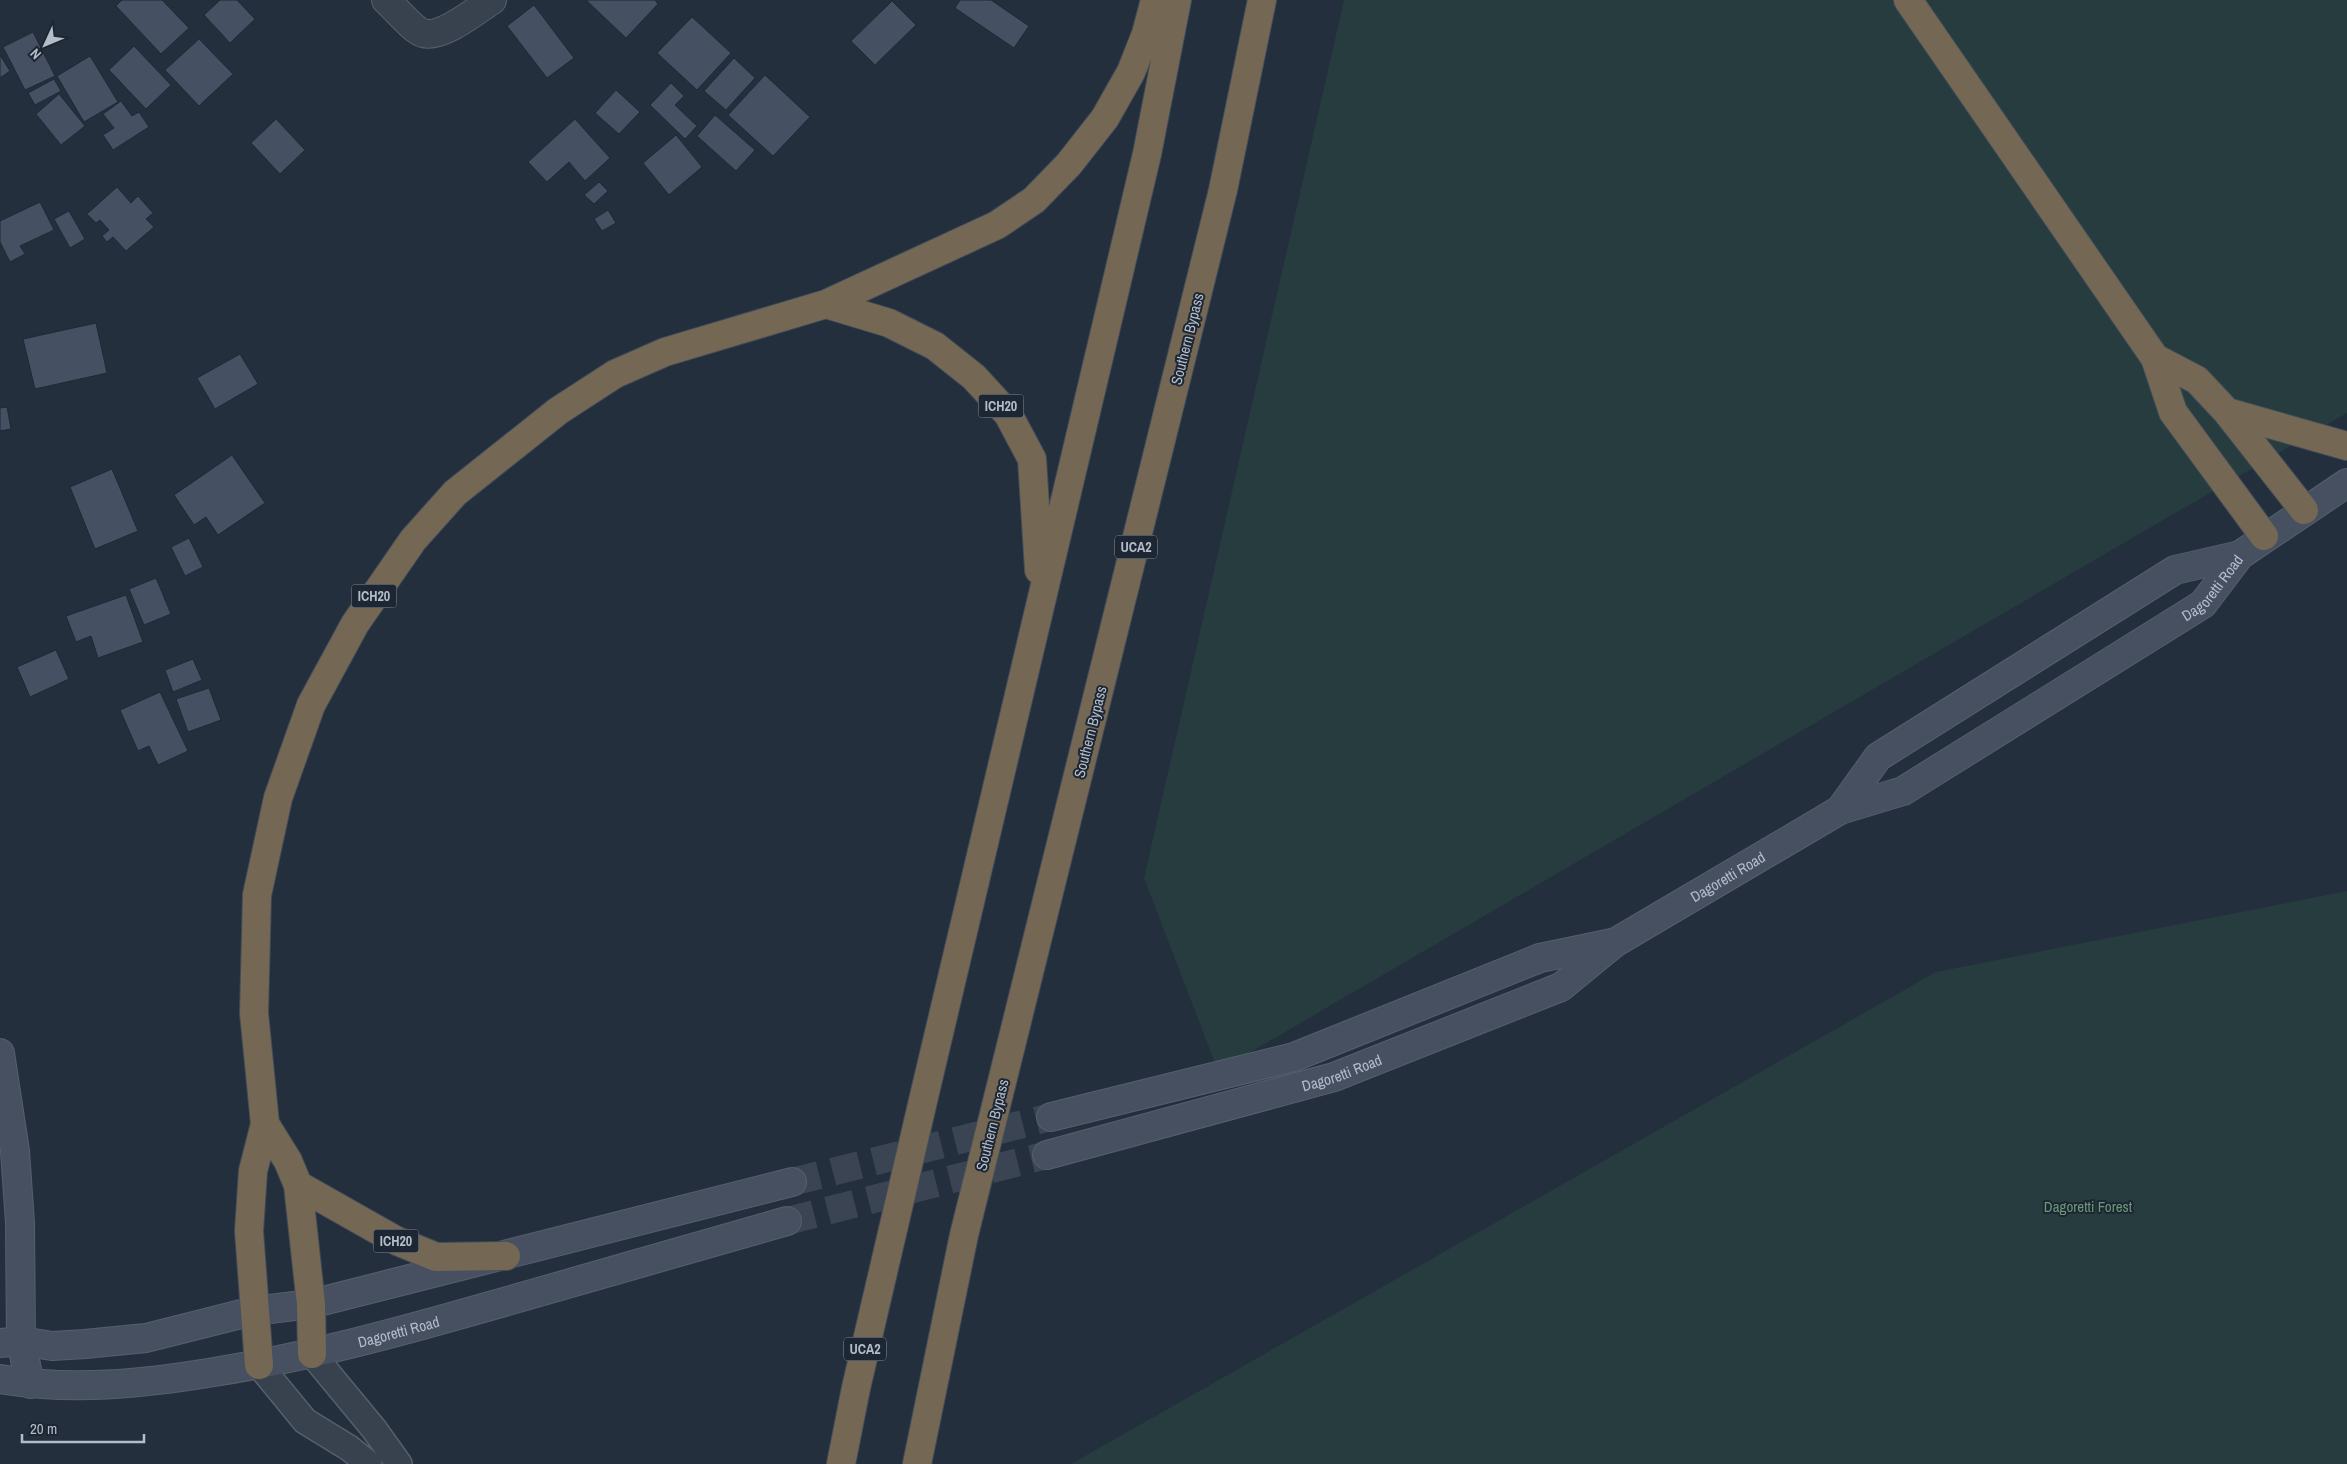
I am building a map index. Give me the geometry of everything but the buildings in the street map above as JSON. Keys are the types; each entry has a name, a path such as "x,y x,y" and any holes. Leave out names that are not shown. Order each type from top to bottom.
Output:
{"highway":[{"path":"826,304 997,225 1034,200 1069,164 1105,118 1131,72 1146,34 1156,0"},
{"name":"UCA2","path":"841,1464 890,1244 1147,154 1177,0"},
{"name":"Southern Bypass","path":"917,1464 964,1236 1221,199 1262,0"},
{"path":"1908,0 2155,358 2173,412 2264,536"},
{"name":"ICH20","path":"312,1354 311,1304 298,1185 288,1161 265,1124 254,1013 257,895 278,798 307,714 355,624 412,540 455,493 558,411 615,374 665,352 826,304 889,323 936,346 974,377 1008,414 1032,459 1036,504 1040,604"},
{"path":"2155,358 2197,380 2227,412 2304,510"},
{"path":"2227,412 2347,446"},
{"path":"259,1365 253,1311 249,1231 253,1171 265,1124"},
{"name":"ICH20","path":"298,1185 382,1234 436,1257 506,1256"}],"main road":[{"path":"2240,555 2264,536 2347,483"},
{"name":"Dagoretti Road","path":"1047,1155 1334,1077 1561,987 1616,942 1840,810 1903,791 2203,604 2240,555"},
{"name":"Dagoretti Road","path":"1840,810 1878,757 2174,570 2240,555"},
{"name":"Dagoretti Road","path":"1051,1117 1294,1057 1540,958 1616,942"},
{"path":"0,1053 15,1151 20,1223 10,1342 30,1384"},
{"path":"0,1199 15,1151"},
{"path":"10,1342 52,1346 146,1338 253,1311 311,1304 792,1182"},
{"name":"Dagoretti Road","path":"0,1379 30,1384 112,1386 151,1382 259,1365 312,1354 442,1320 787,1221"}],"street":[{"path":"386,0 424,33 435,33 458,22 492,0"}],"lane":[{"path":"312,1354 374,1429 399,1464"},
{"path":"259,1365 305,1421 349,1448 369,1464"}],"green space":[{"path":"1344,0 2347,0 2347,413 1218,1071 1144,878"},
{"name":"Dagoretti Forest","path":"2347,891 2347,1464 1071,1464 1936,972"}],"tunnel":[{"path":"792,1182 1051,1117"},
{"path":"787,1221 1047,1155"}]}
